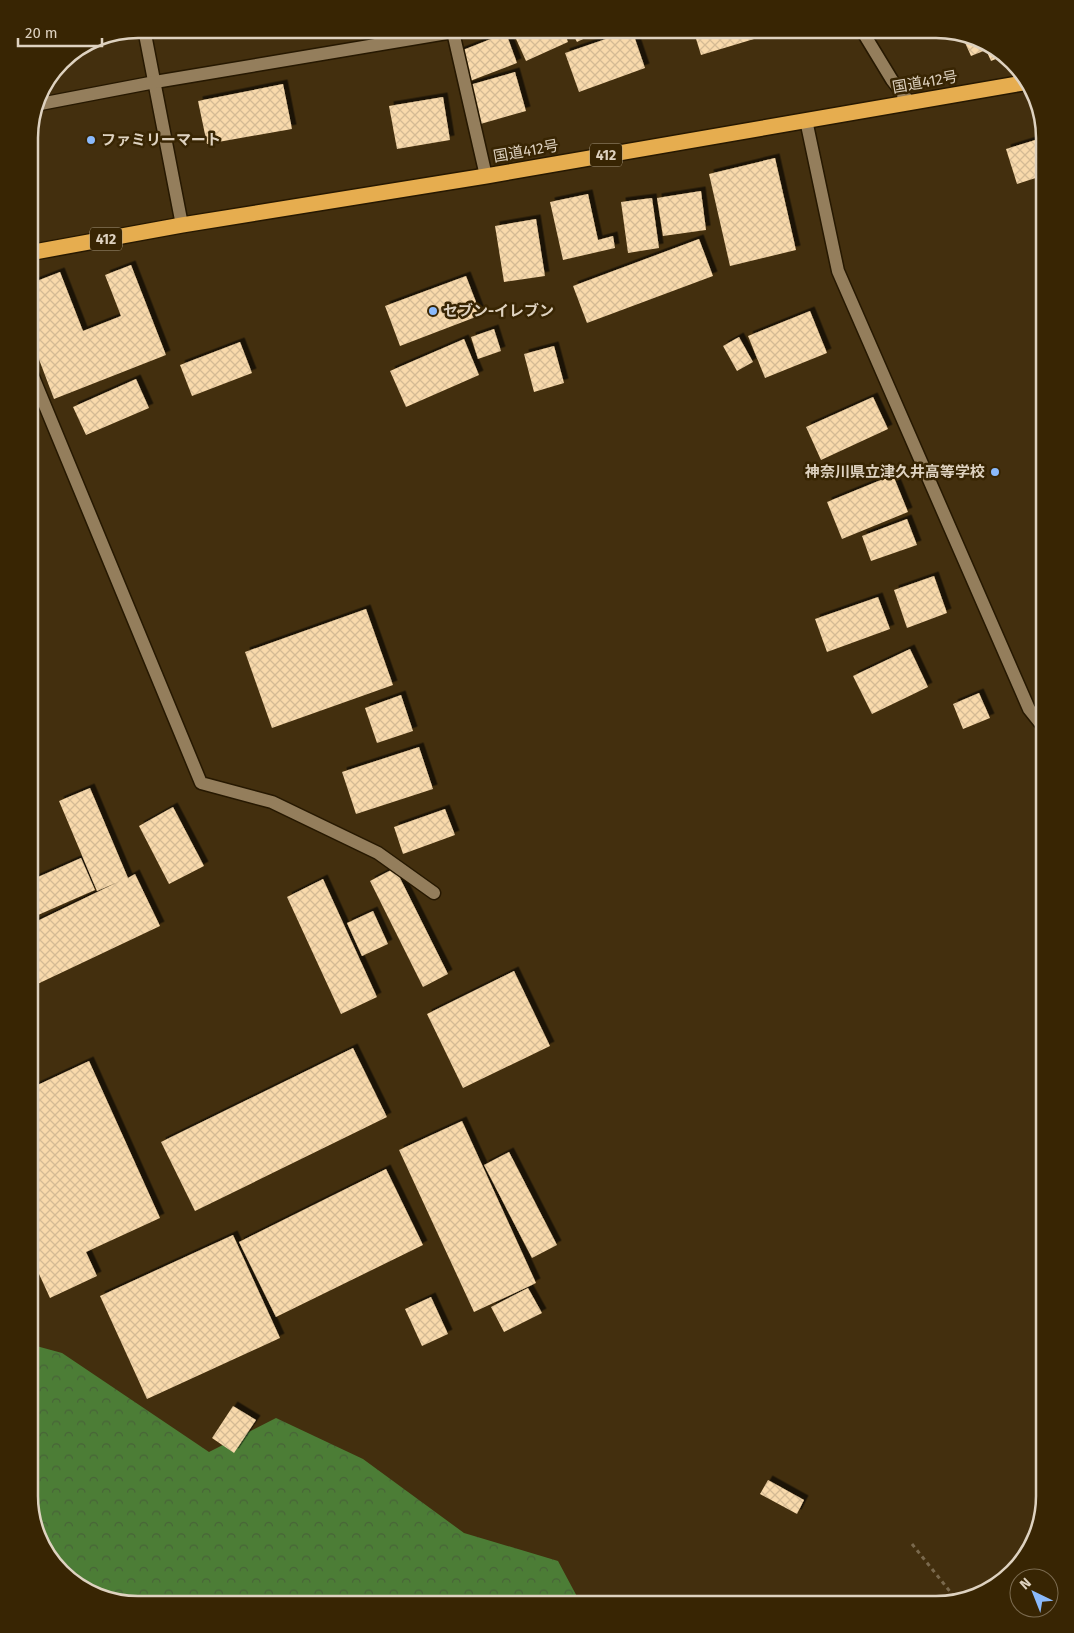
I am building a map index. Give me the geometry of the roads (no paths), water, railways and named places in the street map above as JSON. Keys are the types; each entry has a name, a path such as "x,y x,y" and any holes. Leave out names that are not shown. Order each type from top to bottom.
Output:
{"highway":[{"name":"国道412号","path":"38,251 1021,84"}],"street":[{"path":"146,38 182,226"},
{"path":"44,103 410,38"},
{"path":"458,38 486,176"},
{"path":"866,38 892,80 910,103"},
{"path":"806,120 838,271 1029,709 1036,718"},
{"path":"38,389 201,783 272,802 378,853 434,893"}],"place":[{"name":"ファミリーマート","path":"91,140"},
{"name":"セブン-イレブン","path":"433,311"},
{"name":"神奈川県立津久井高等学校","path":"995,472"}]}
